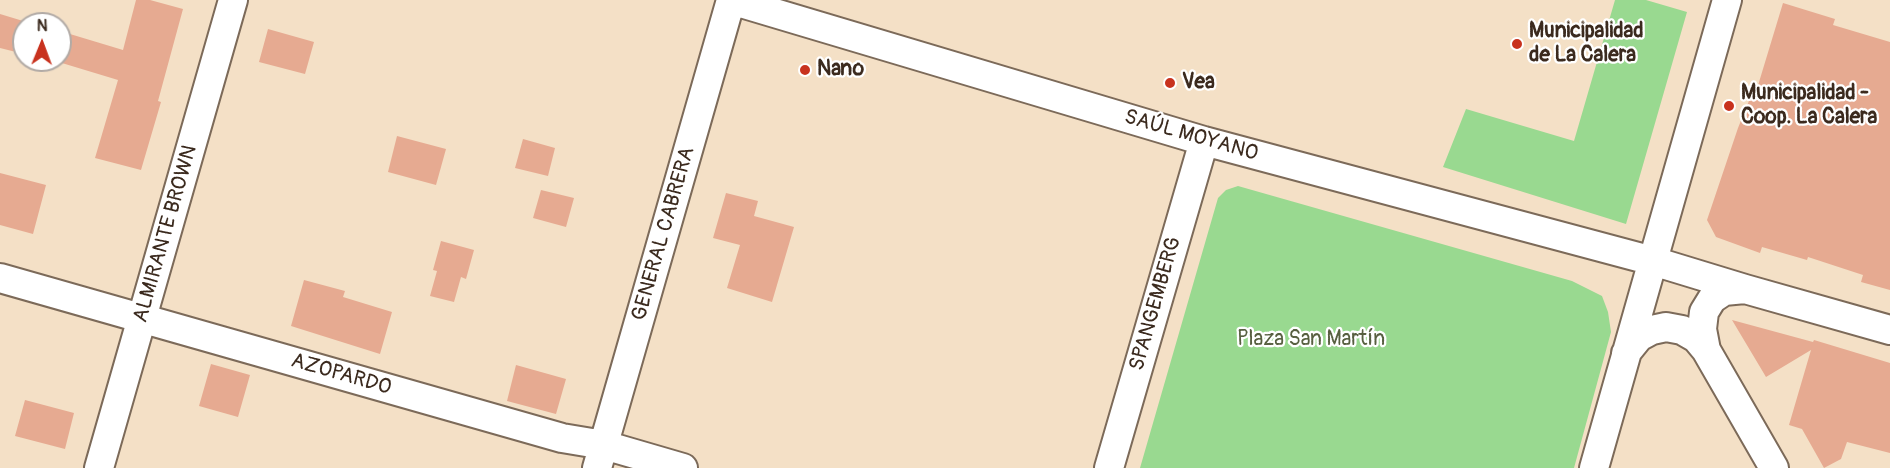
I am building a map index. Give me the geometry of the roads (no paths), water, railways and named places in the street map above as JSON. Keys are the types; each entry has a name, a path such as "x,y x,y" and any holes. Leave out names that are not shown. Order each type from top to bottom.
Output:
{"street":[{"name":"ALMIRANTE BROWN","path":"99,468 233,0"},
{"name":"SAÚL MOYANO","path":"731,0 1204,141 1653,261 1890,330"},
{"name":"GENERAL CABRERA","path":"600,456 731,0"},
{"path":"1594,468 1727,0"},
{"name":"SPANGEMBERG","path":"1109,468 1204,141"},
{"name":"AZOPARDO","path":"0,278 562,438 600,456 683,468"},
{"path":"1706,350 1702,329 1704,312 1712,299 1724,291 1744,289"},
{"path":"1626,352 1639,337 1652,330 1666,327 1682,330 1696,338 1706,350 1774,468"}],"place":[{"name":"Municipalidad de La Calera","path":"1517,44"},
{"name":"Nano","path":"805,70"},
{"name":"Vea","path":"1170,83"},
{"name":"Municipalidad - Coop. La Calera","path":"1729,106"}],"park label":[{"name":"Plaza San Martín","path":"1311,340"}]}
